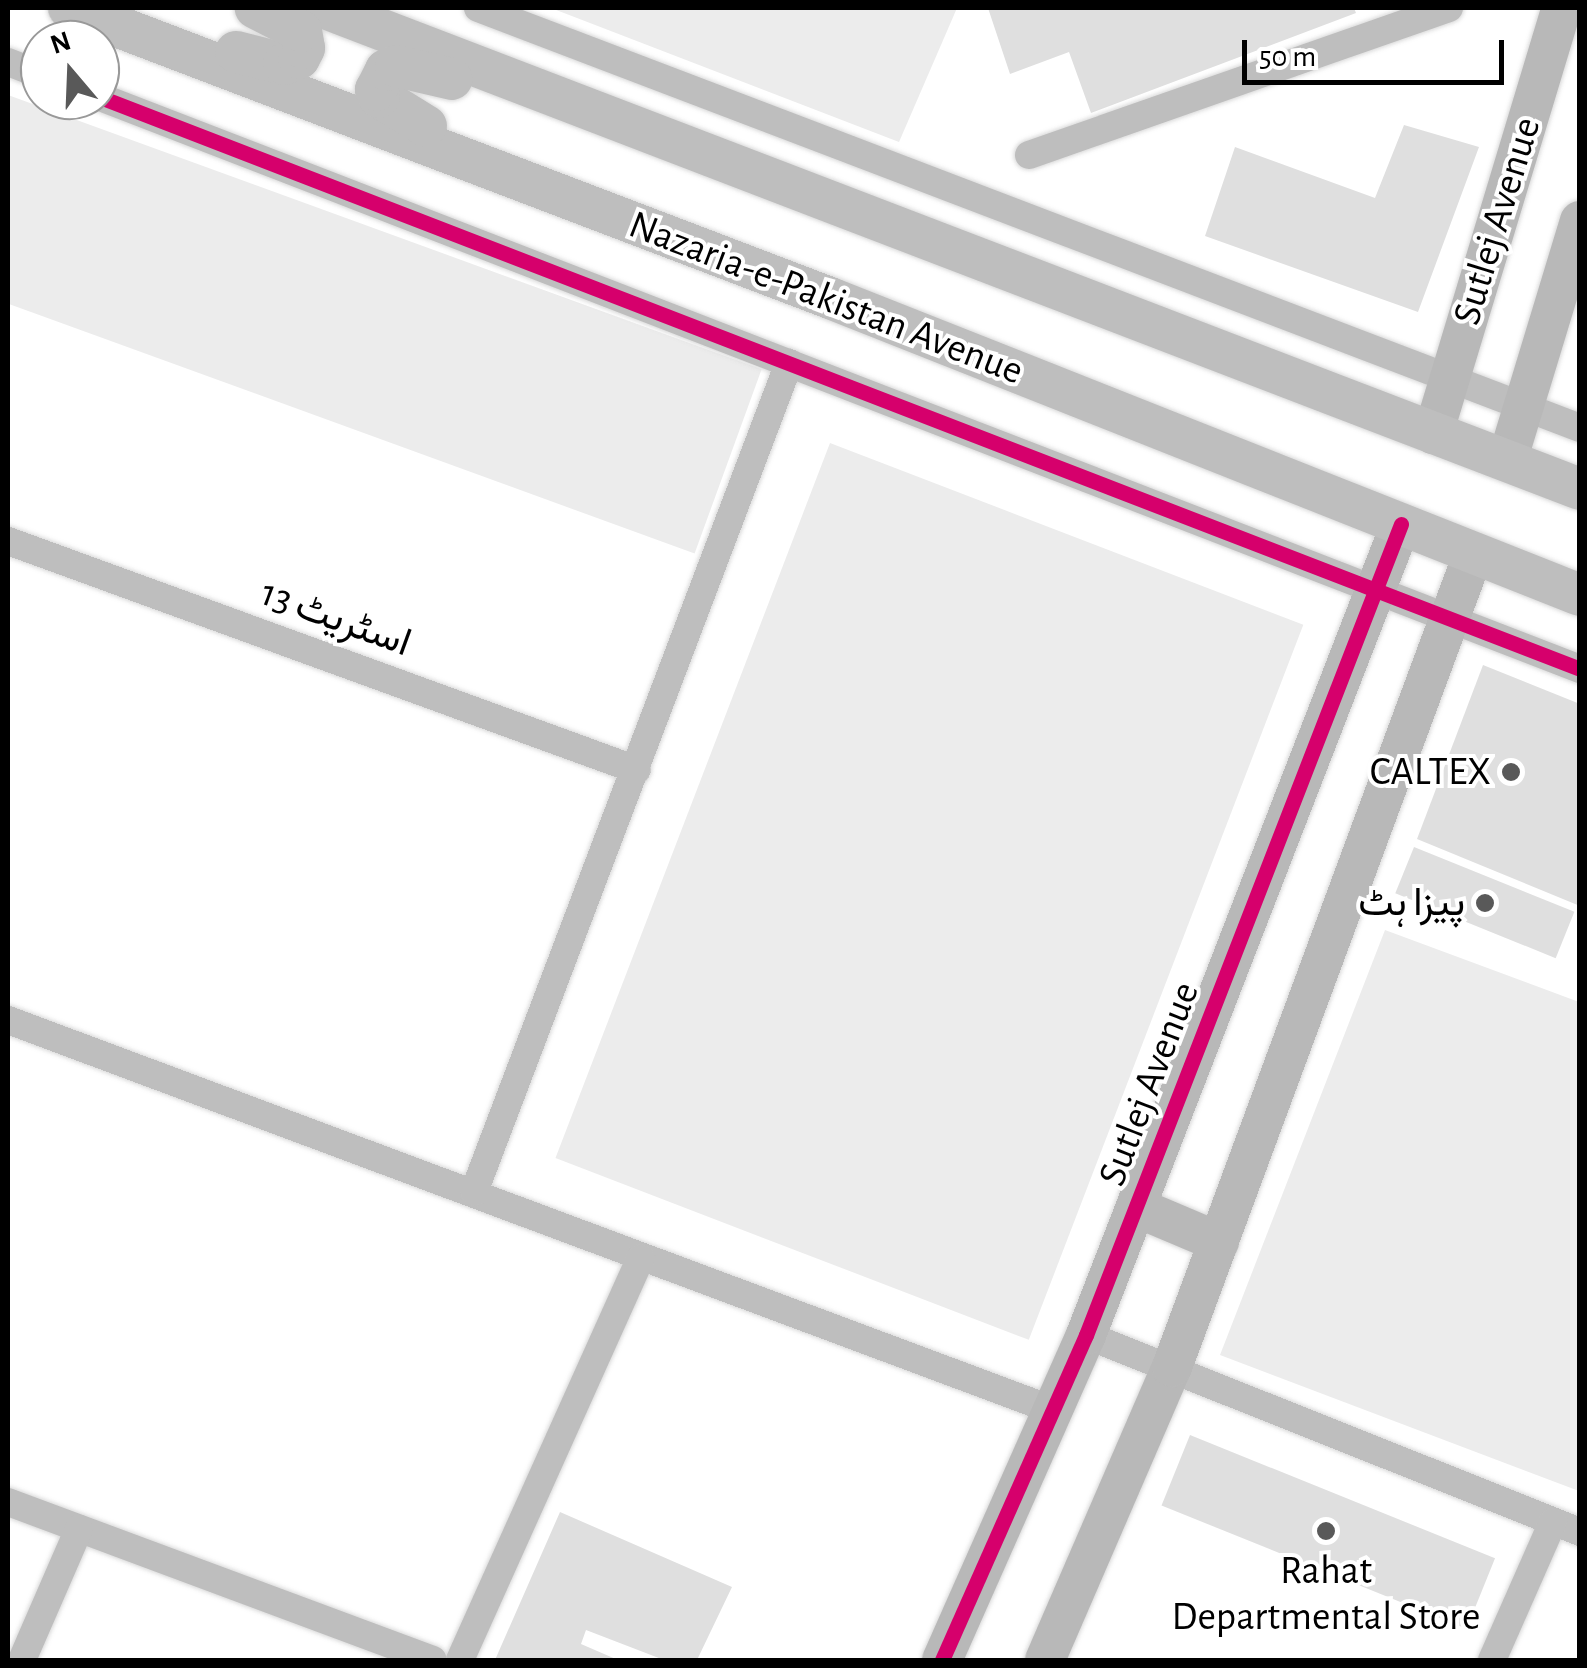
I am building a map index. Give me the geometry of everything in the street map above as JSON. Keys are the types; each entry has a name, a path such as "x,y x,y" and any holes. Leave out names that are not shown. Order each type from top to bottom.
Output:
{"main road":[{"name":"Nazaria-e-Pakistan Avenue","path":"69,8 569,198 1580,595"},
{"path":"80,8 284,64 298,58 304,48 300,32 256,8"},
{"path":"325,8 1580,489"},
{"path":"569,198 384,104 376,90 386,70 396,66 543,108 630,123"}],"street":[{"path":"478,8 1580,428"},
{"path":"1029,155 1448,8"},
{"name":"Sutlej Avenue","path":"1433,434 1562,8"},
{"path":"120,105 1580,669"},
{"name":"Sutlej Avenue","path":"1507,461 1580,221"},
{"path":"474,1192 789,363"},
{"name":"Sutlej Avenue","path":"942,1660 1086,1335 1401,524"},
{"name":"اسٹریٹ 13","path":"8,542 637,770"},
{"path":"1046,1660 1172,1367 1473,555"},
{"path":"8,1020 1052,1410"},
{"path":"1136,1206 1219,1242"},
{"path":"460,1660 641,1258"},
{"path":"1086,1335 1566,1527 1492,1660"},
{"path":"8,1502 433,1660"},
{"path":"22,1660 79,1529"}],"shaded area":[{"path":"551,8 957,8 899,142"},
{"path":"8,95 20,99 20,120 77,120 762,369 695,553 8,304"},
{"path":"830,443 1303,625 1029,1340 555,1158"},
{"path":"1385,930 1579,1002 1579,1491 1220,1355"}],"building":[{"path":"988,8 1354,8 1356,13 1091,113 1069,52 1010,74"},
{"path":"1404,125 1479,147 1418,312 1205,236 1235,147 1375,198"},
{"name":"CALTEX","path":"1483,665 1580,704 1580,906 1417,839"},
{"name":"پیزا ہٹ","path":"1414,847 1574,912 1556,958 1395,893"},
{"name":"Rahat Departmental Store","path":"1190,1435 1495,1558 1467,1629 1162,1505"},
{"path":"560,1512 732,1587 697,1660 664,1660 586,1630 581,1644 618,1660 495,1660"}],"cycle path":[{"path":"120,105 1580,669"},
{"path":"942,1660 1086,1335 1401,524"}],"place":[{"name":"CALTEX","path":"1511,772"},
{"name":"پیزا ہٹ","path":"1485,903"},
{"name":"Rahat Departmental Store","path":"1326,1531"}]}
